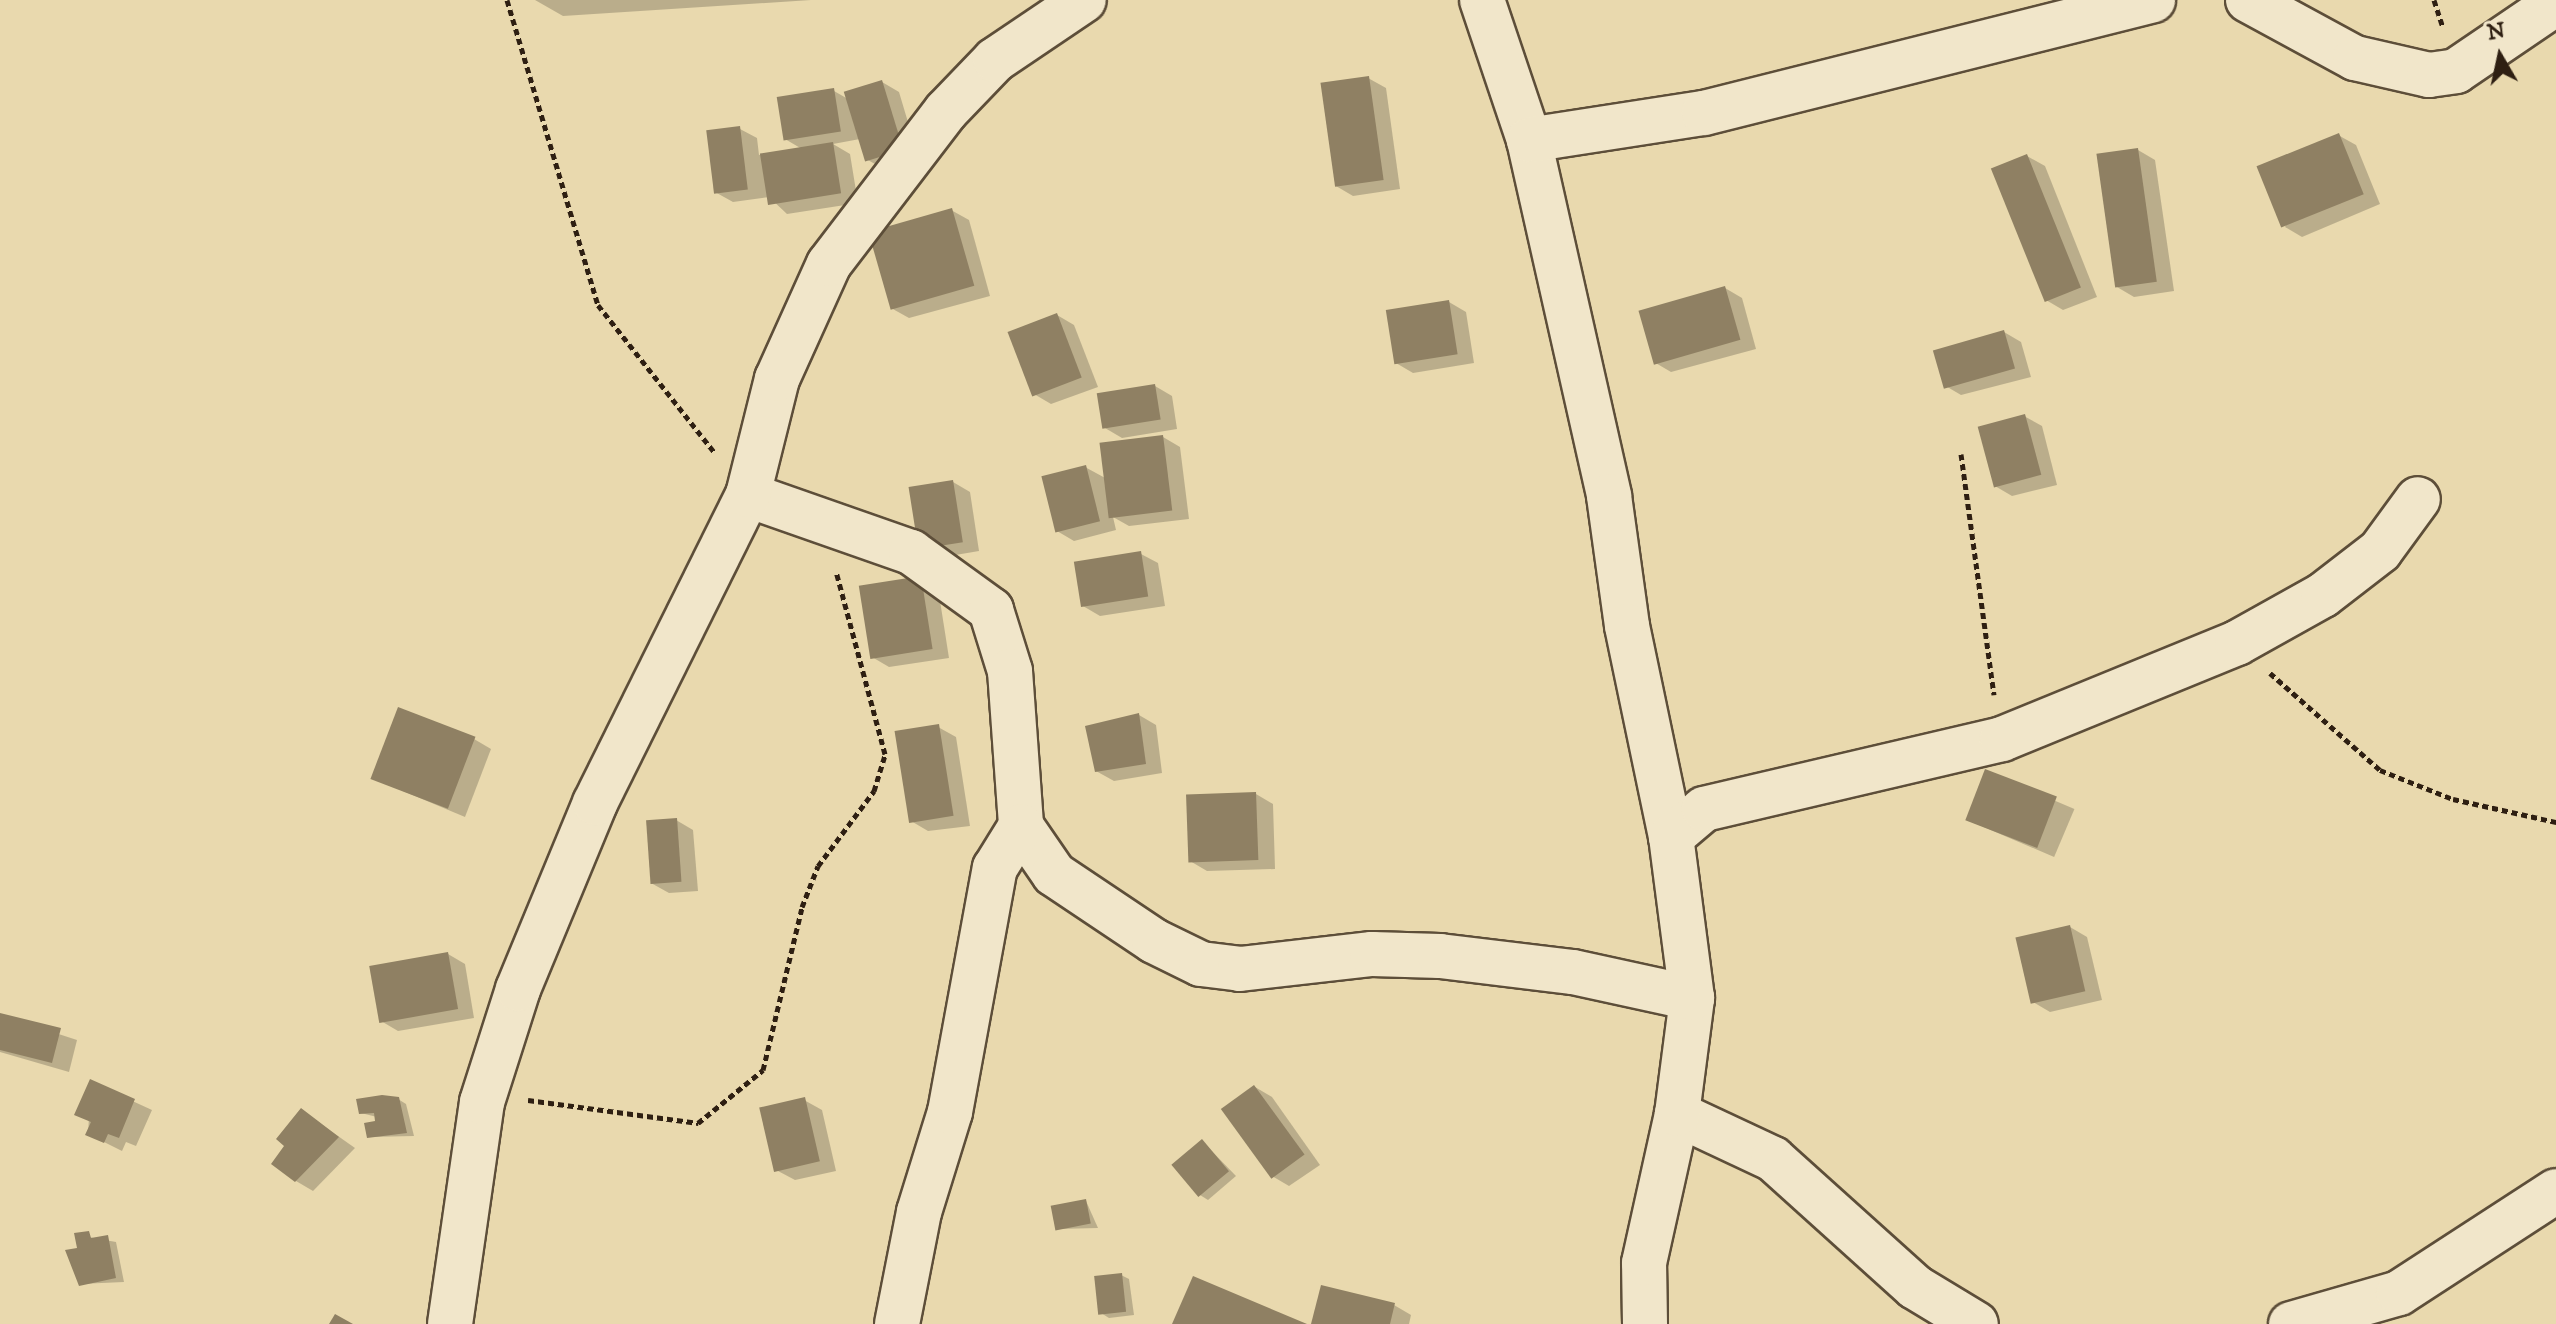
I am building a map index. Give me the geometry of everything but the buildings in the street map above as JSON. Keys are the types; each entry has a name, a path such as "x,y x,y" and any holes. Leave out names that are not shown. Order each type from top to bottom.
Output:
{"street":[{"path":"450,1324 482,1102 518,989 595,803 748,495 777,379 829,264 946,111 995,60 1084,0"},
{"path":"1482,0 1529,140 1609,496 1627,626 1671,837 1692,998 1677,1114 1644,1263 1645,1324"},
{"path":"1529,140 1704,113 2153,0"},
{"path":"2248,0 2355,58 2429,75 2456,71 2556,3"},
{"path":"748,495 827,527 911,552 991,610 1010,671 1021,826 1054,874 1114,918 1201,964 1240,969 1372,954 1440,956 1573,972 1692,998"},
{"path":"1671,837 1704,809 1752,793 2002,739 2237,643 2323,595 2380,551 2418,499"},
{"path":"897,1324 919,1212 950,1112 995,868 1021,826"},
{"path":"1677,1114 1773,1159 1915,1287 1976,1324"},
{"path":"2291,1324 2399,1293 2556,1191"}],"path":[{"path":"507,0 598,305 748,495"},
{"path":"1961,454 2002,739"},
{"path":"482,1102 547,1099 698,1123 763,1070 813,880 874,791 885,754 827,527"},
{"path":"2237,643 2380,770 2453,799 2556,822"}]}
